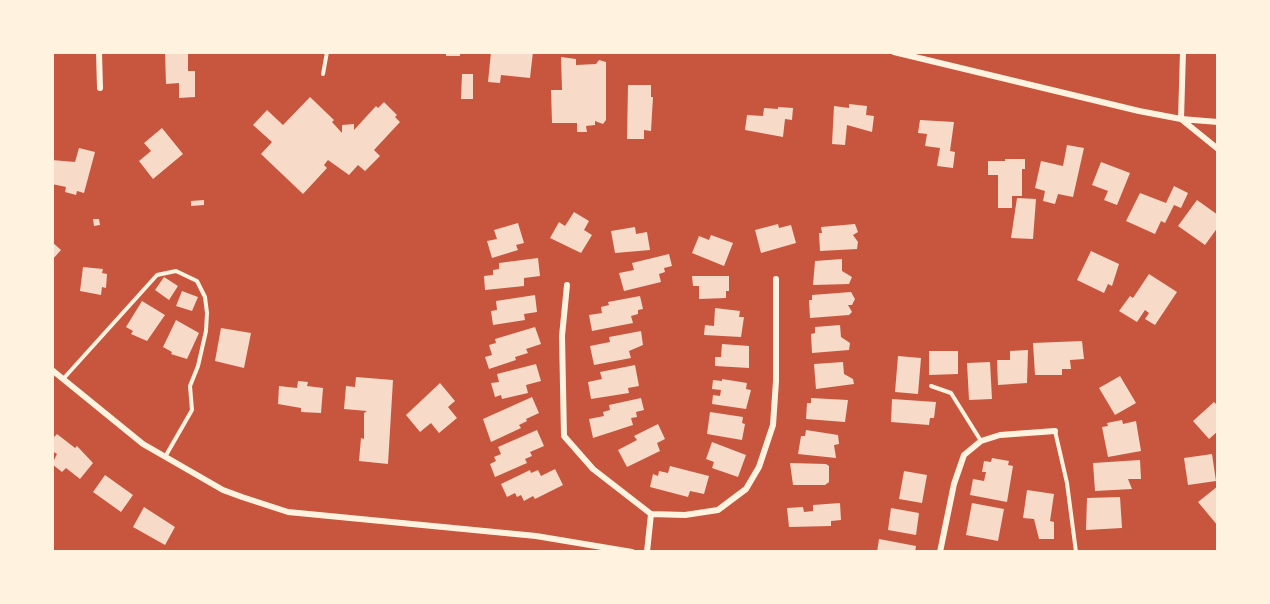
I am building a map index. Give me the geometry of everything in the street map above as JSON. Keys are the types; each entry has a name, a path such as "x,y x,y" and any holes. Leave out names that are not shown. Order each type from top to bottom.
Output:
{"street":[{"path":"99,52 100,88"},
{"path":"894,52 1181,119 1218,122"},
{"path":"1181,119 1183,52"},
{"path":"1181,119 1218,149"},
{"path":"567,285 562,336 564,436 593,469 651,513 685,515 718,510 746,489 759,467 773,425 776,381 776,279"},
{"path":"52,370 143,444 223,490 288,512 536,536 633,552"},
{"path":"940,552 954,484 964,455 981,441 1000,435 1055,431"},
{"path":"647,552 651,513"}],"lane":[{"path":"323,74 327,52"},
{"path":"64,378 157,275 176,271 197,281 205,297 207,313 200,359 190,386 192,410 165,457"},
{"path":"931,386 951,393 981,441"},
{"path":"1055,431 1067,483 1076,552"}],"building":[{"path":"165,52 188,52 188,71 195,71 195,97 179,98 179,83 166,84"},
{"path":"446,52 460,52 460,56 446,56"},
{"path":"491,52 533,52 530,78 501,75 500,83 488,82"},
{"path":"561,57 576,59 576,65 596,64 599,60 606,62 606,120 603,124 595,121 595,125 586,126 587,132 577,132 577,123 552,123 551,90 562,90"},
{"path":"462,74 473,74 473,99 461,99"},
{"path":"628,85 651,85 651,97 653,97 651,131 644,130 644,139 627,139"},
{"path":"310,97 334,120 332,122 342,133 342,125 354,124 354,130 376,106 378,108 384,102 397,115 395,117 400,122 374,150 380,156 365,171 358,165 349,175 328,160 324,165 327,168 303,194 261,154 272,142 253,125 267,110 283,125"},
{"path":"849,104 867,106 866,115 874,116 872,132 847,125 845,145 832,144 834,106 849,108"},
{"path":"778,107 793,108 792,120 785,119 783,137 745,130 747,115 763,116 764,108 778,109"},
{"path":"920,120 954,122 950,151 955,152 953,168 937,166 940,148 925,146 927,134 918,133"},
{"path":"162,128 183,154 153,179 139,161 151,151 144,143"},
{"path":"1067,145 1084,148 1073,197 1058,194 1055,204 1043,201 1045,191 1035,188 1041,161 1063,166"},
{"path":"79,148 95,152 84,193 77,191 76,195 65,192 66,187 52,184 52,160 75,162"},
{"path":"1005,159 1025,159 1025,169 1022,169 1022,196 1012,196 1012,208 998,208 998,175 988,175 988,161 1005,161"},
{"path":"1101,162 1130,173 1117,205 1104,200 1108,191 1092,185"},
{"path":"1174,186 1188,193 1181,208 1174,205 1165,223 1161,221 1155,234 1126,221 1140,193 1166,203"},
{"path":"1017,198 1036,199 1033,239 1011,238"},
{"path":"204,200 204,205 191,206 191,201"},
{"path":"1197,200 1218,215 1218,227 1205,245 1178,226"},
{"path":"574,212 589,221 584,230 592,235 581,253 550,238 559,222 565,226"},
{"path":"93,219 99,219 100,225 94,226"},
{"path":"518,223 524,243 516,245 518,250 492,258 487,241 497,239 494,230"},
{"path":"778,224 779,228 791,225 796,243 761,253 755,230"},
{"path":"855,224 858,232 853,235 858,242 857,249 820,251 821,227"},
{"path":"635,227 636,234 647,232 650,250 615,253 611,231"},
{"path":"711,235 733,243 724,266 692,253 699,236 709,240"},
{"path":"52,242 61,250 52,260"},
{"path":"1091,251 1119,264 1112,286 1108,284 1104,293 1077,280"},
{"path":"669,254 672,266 664,268 665,272 659,274 661,282 624,291 619,273 634,270 632,263"},
{"path":"538,258 540,276 524,278 524,286 485,290 484,276 493,275 493,270 499,269 499,263"},
{"path":"842,259 842,271 852,277 849,284 813,285 815,261"},
{"path":"83,267 103,269 102,273 107,274 106,288 102,287 101,295 80,291"},
{"path":"1149,274 1177,292 1155,325 1145,319 1149,313 1145,310 1137,322 1119,311 1130,296 1133,298"},
{"path":"692,276 729,276 729,291 726,291 726,298 699,299 699,286 693,286"},
{"path":"164,277 178,286 169,300 155,290"},
{"path":"182,291 198,297 192,311 176,306"},
{"path":"851,292 855,299 852,305 848,305 852,312 849,315 810,318 809,300 812,300 812,295"},
{"path":"535,295 537,312 524,314 525,320 493,325 491,311 497,310 496,301"},
{"path":"640,296 643,309 631,316 633,323 592,331 589,315 602,313 601,307 609,305 608,302"},
{"path":"142,301 165,315 147,341 131,334 133,331 126,327"},
{"path":"715,308 740,311 739,317 744,317 741,337 704,335 705,325 714,326"},
{"path":"176,320 199,333 187,359 171,354 172,352 163,347"},
{"path":"840,325 841,337 850,343 849,350 812,353 811,334 815,333 815,327"},
{"path":"535,327 541,344 526,349 528,353 515,357 516,360 489,369 485,357 492,355 489,345 496,343 495,339"},
{"path":"221,328 251,333 244,368 215,361"},
{"path":"641,331 643,345 629,351 631,358 594,365 590,346 610,342 609,337"},
{"path":"1082,341 1084,359 1070,360 1071,369 1062,369 1062,375 1035,375 1033,343"},
{"path":"722,344 749,346 749,368 715,366 715,357 721,357"},
{"path":"1028,350 1027,383 998,385 997,360 1010,360 1010,351"},
{"path":"929,351 958,351 958,374 929,375"},
{"path":"898,356 921,358 918,394 895,392"},
{"path":"843,362 844,374 853,379 854,384 816,389 814,364"},
{"path":"990,362 992,399 969,400 967,363"},
{"path":"536,364 541,381 526,385 528,393 502,399 501,395 495,397 491,383 499,382 497,374"},
{"path":"635,365 639,386 628,388 629,393 591,399 588,382 602,379 600,372"},
{"path":"1120,376 1136,403 1115,415 1099,388"},
{"path":"356,377 393,380 388,464 359,461 361,438 364,439 364,413 367,411 344,409 346,386 355,387"},
{"path":"722,379 747,383 746,389 751,390 746,409 712,404 713,395 720,396 721,390 712,389 713,380 722,381"},
{"path":"298,381 308,382 307,386 323,388 321,413 301,412 301,408 278,404 279,386 297,388"},
{"path":"440,383 455,401 448,407 457,418 439,433 431,423 420,432 406,415"},
{"path":"532,397 539,413 526,419 527,421 519,425 521,428 491,442 483,419"},
{"path":"641,398 644,410 636,412 637,417 631,418 633,425 593,438 589,419 604,416 603,412 610,410 609,405"},
{"path":"811,398 848,400 845,422 806,419 807,403 811,403"},
{"path":"892,399 936,402 934,418 930,418 929,425 891,422"},
{"path":"1214,402 1218,406 1218,431 1209,439 1193,421"},
{"path":"710,412 743,417 742,423 745,424 742,440 707,434"},
{"path":"1122,420 1123,424 1136,421 1141,451 1108,457 1102,427 1108,426 1107,423"},
{"path":"658,424 665,439 657,443 660,451 627,467 618,450 637,440 634,436"},
{"path":"537,430 544,446 530,452 532,456 525,459 527,463 495,477 490,464 496,461 494,457 501,454 498,447"},
{"path":"806,430 838,435 839,444 834,445 836,458 798,454 801,436 805,436"},
{"path":"57,434 75,448 77,446 93,463 80,479 66,468 62,472 52,464 57,454 52,451 52,439"},
{"path":"712,442 746,455 738,477 712,468 714,462 706,459"},
{"path":"1212,454 1216,481 1188,485 1184,458"},
{"path":"992,458 1009,461 1008,465 1013,466 1007,502 970,495 973,479 984,481 986,472 982,472 984,461 991,462"},
{"path":"1140,460 1141,479 1128,479 1132,489 1095,491 1093,463"},
{"path":"790,463 826,464 829,466 829,482 825,485 793,485"},
{"path":"670,466 709,476 704,494 690,491 688,497 650,487 653,474 658,476 659,471 668,473"},
{"path":"555,469 563,485 535,499 533,496 524,501 521,495 517,497 515,493 507,497 501,484 530,470 531,473 538,470 541,476"},
{"path":"904,471 927,475 922,503 899,499"},
{"path":"105,475 133,495 121,512 93,492"},
{"path":"1218,486 1218,526 1198,502"},
{"path":"1027,490 1054,494 1050,521 1054,522 1054,539 1039,539 1034,519 1023,518"},
{"path":"1120,497 1122,528 1086,530 1087,498"},
{"path":"840,503 841,520 831,521 831,526 789,527 787,508 803,507 804,512 813,511 813,505"},
{"path":"972,503 1004,509 998,541 966,535"},
{"path":"144,507 175,527 165,545 133,527"},
{"path":"891,508 919,513 916,535 888,530"},
{"path":"879,539 916,546 915,552 877,552"}]}
